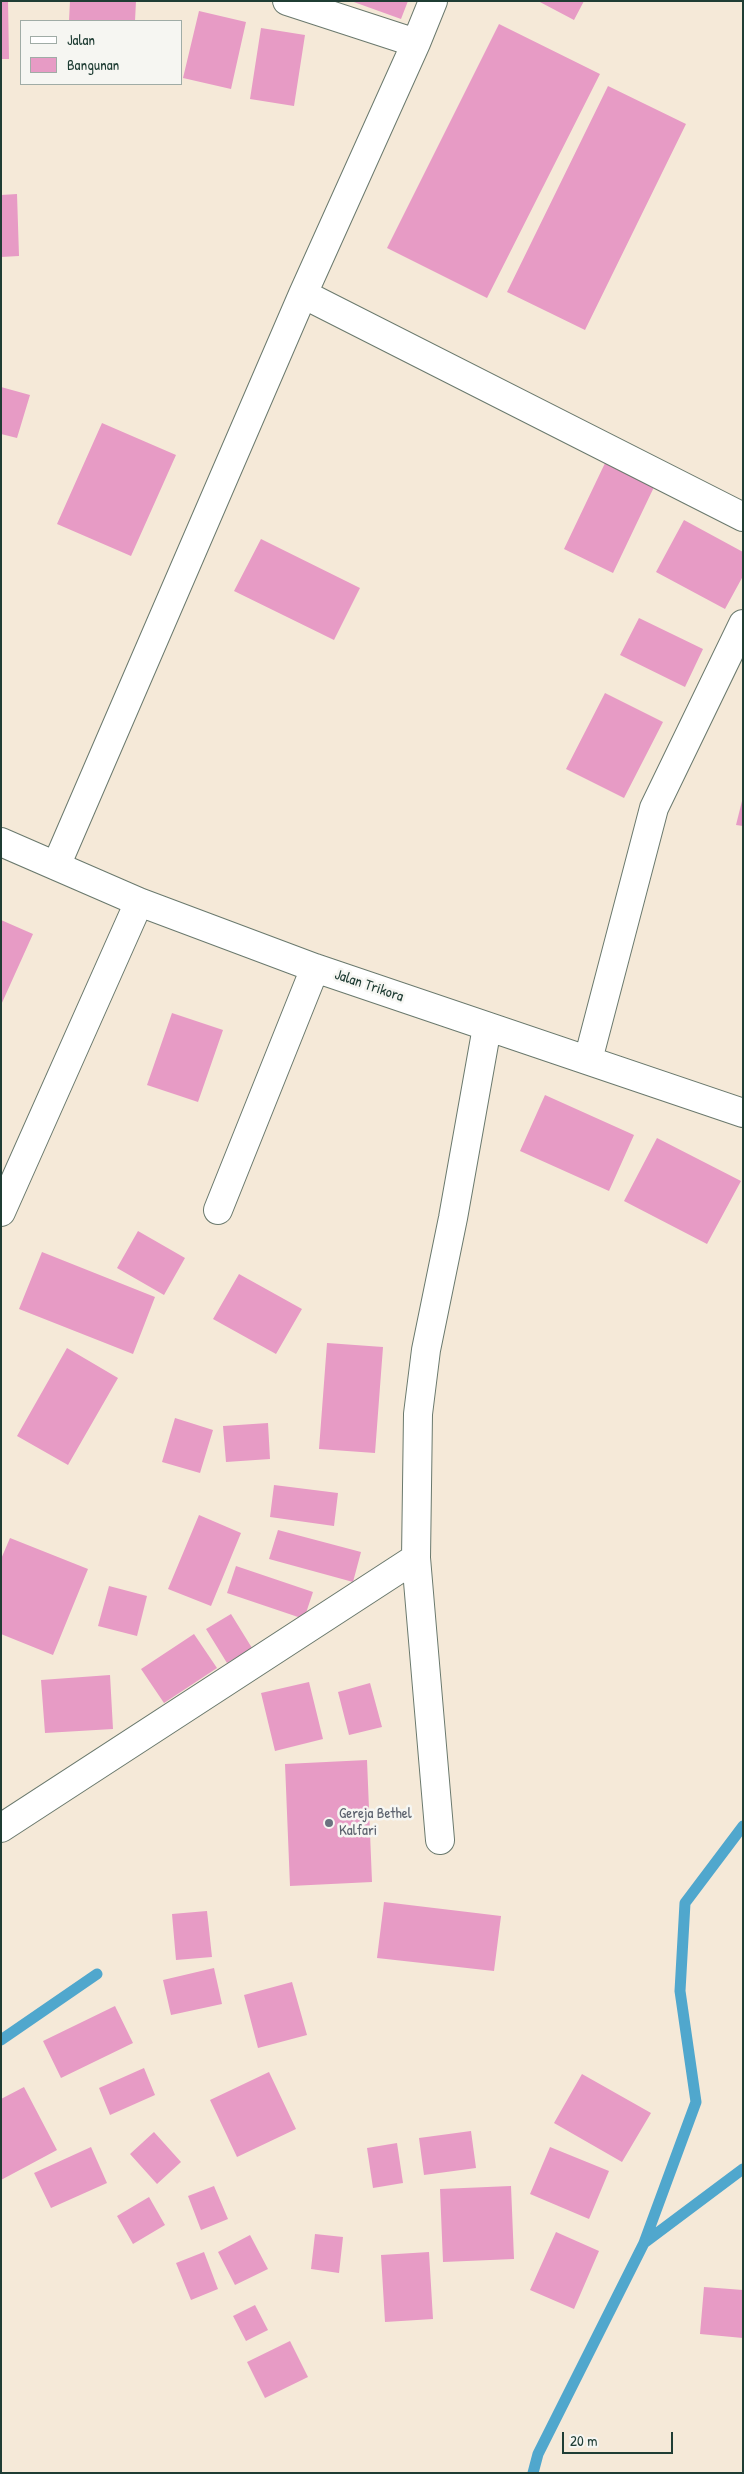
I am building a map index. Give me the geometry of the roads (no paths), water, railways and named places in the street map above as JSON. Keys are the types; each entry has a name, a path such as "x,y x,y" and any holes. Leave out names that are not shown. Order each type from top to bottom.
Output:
{"street":[{"path":"287,1 416,42"},
{"path":"56,866 303,294 433,1"},
{"path":"303,294 743,517"},
{"path":"588,1060 654,808 743,624"},
{"name":"Jalan Trikora","path":"1,842 140,902 314,968 743,1114"},
{"path":"1,1212 140,902"},
{"path":"218,1210 314,968"},
{"path":"440,1840 416,1558 418,1414 426,1350 453,1218 486,1027"},
{"path":"1,1828 416,1558"}],"waterway":[{"path":"533,2473 538,2454 644,2243 696,2102 680,1991 685,1903 743,1826"},
{"path":"1,2040 97,1974"},
{"path":"644,2243 743,2169"}],"place":[{"name":"Gereja Bethel Kalfari","path":"329,1823"}]}
